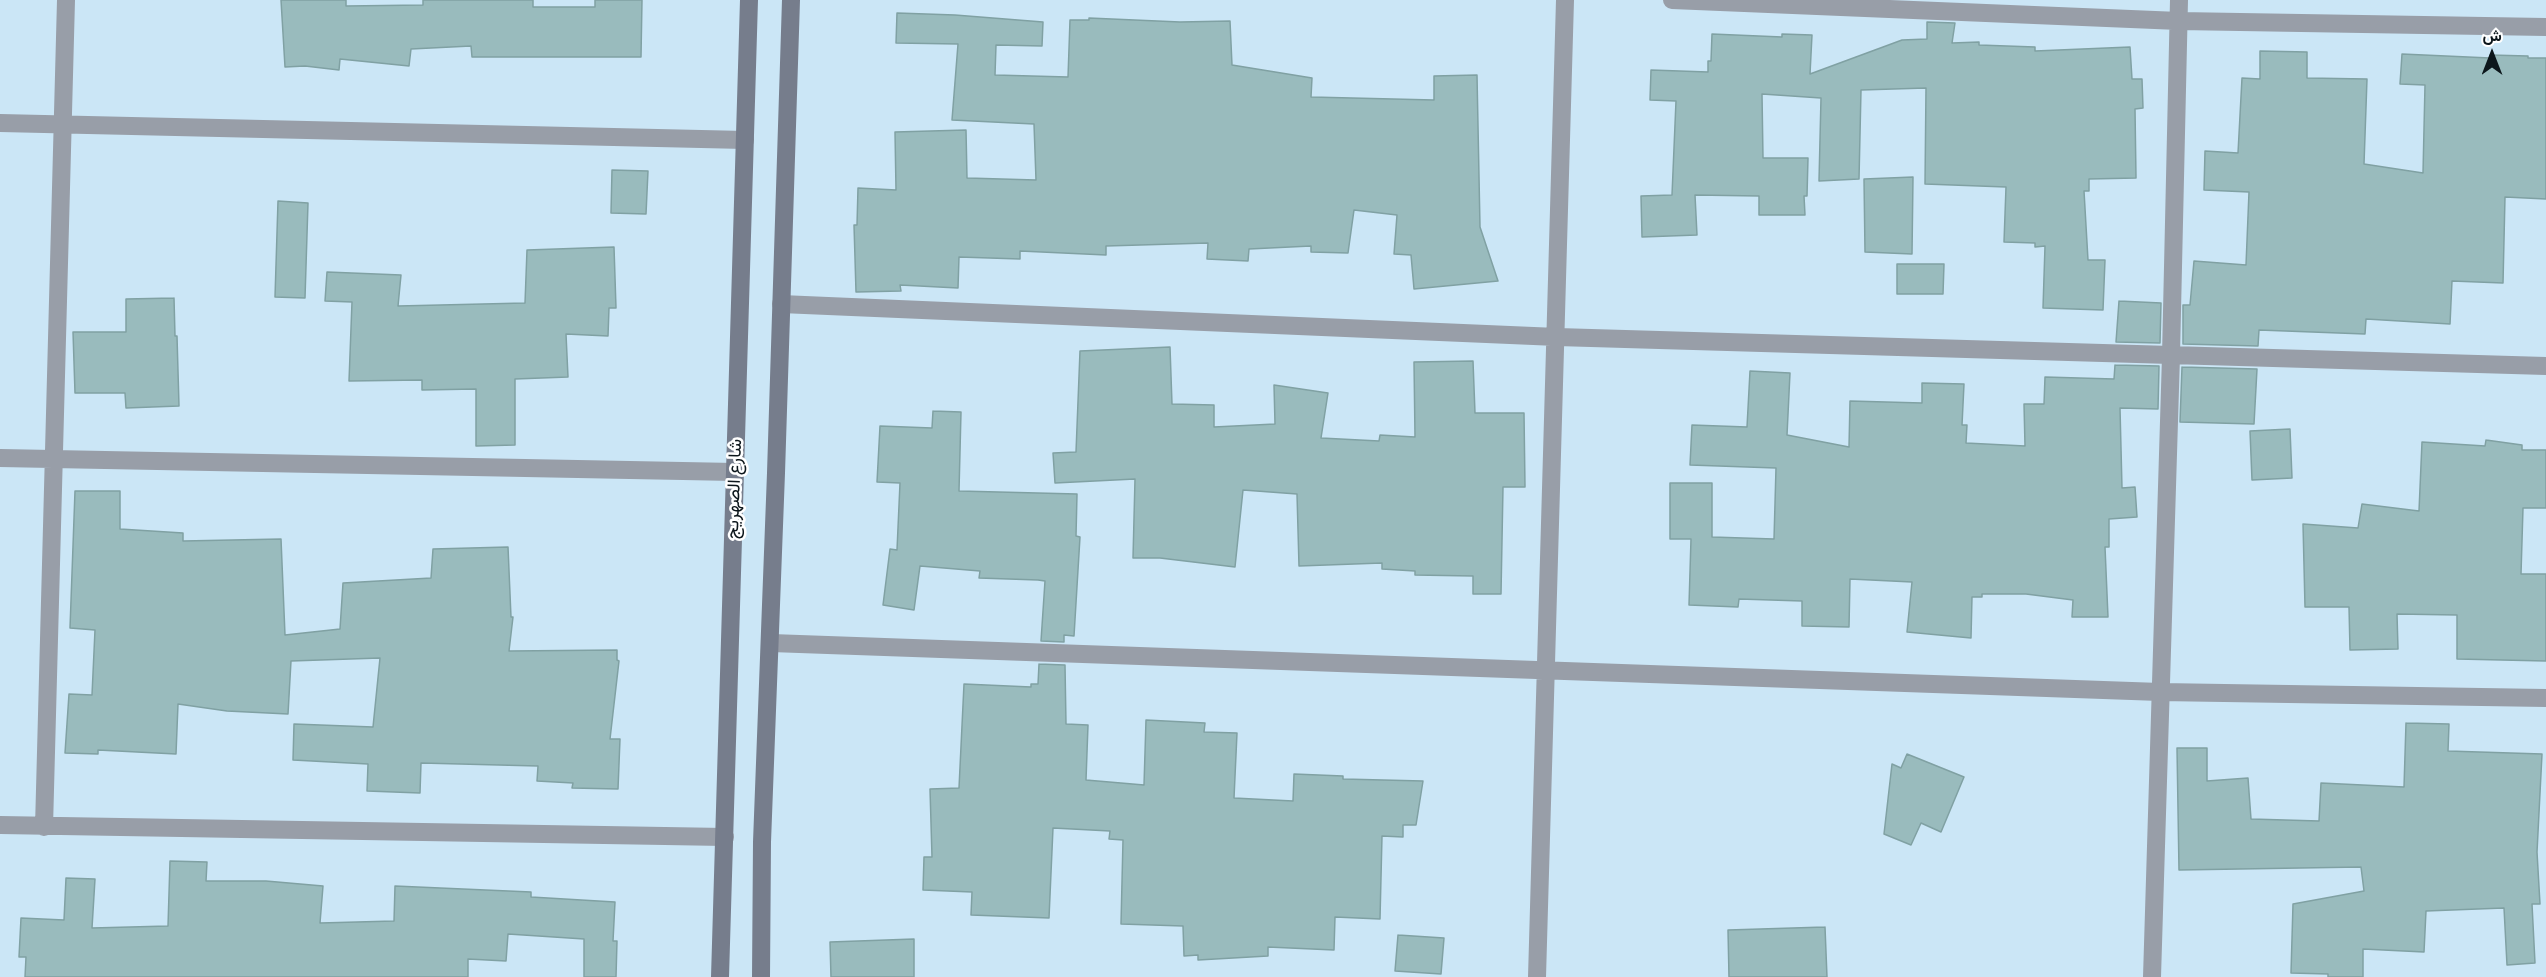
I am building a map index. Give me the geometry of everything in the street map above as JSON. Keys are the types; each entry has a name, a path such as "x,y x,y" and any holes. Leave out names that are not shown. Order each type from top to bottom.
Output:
{"main road":[{"name":"شارع الصهريج","path":"720,977 749,0"},
{"path":"761,977 762,842 771,643 791,0"}],"street":[{"path":"44,827 66,0"},
{"path":"1537,977 1565,0"},
{"path":"1672,0 2179,21 2546,27"},
{"path":"2152,977 2172,356 2179,0"},
{"path":"0,123 745,140"},
{"path":"781,304 1557,337 2546,366"},
{"path":"0,458 632,468 735,472"},
{"path":"771,643 2160,692 2546,698"},
{"path":"0,825 725,837"}],"building":[{"path":"281,0 346,0 346,6 423,5 423,0 533,0 533,7 595,7 595,0 642,0 641,57 472,57 471,46 411,49 409,66 340,59 339,70 305,66 285,67"},
{"path":"897,13 1043,22 1042,46 996,45 995,75 1068,77 1070,20 1089,20 1089,18 1180,22 1230,21 1232,65 1312,78 1311,97 1434,100 1434,76 1477,75 1480,227 1498,281 1414,289 1411,255 1394,254 1397,215 1354,210 1348,253 1311,252 1311,246 1249,249 1248,261 1207,259 1208,243 1106,246 1106,255 1020,251 1020,259 959,257 958,288 900,285 901,291 856,292 854,225 857,225 858,188 896,190 895,132 966,130 967,178 1036,180 1034,124 952,120 958,44 896,43"},
{"path":"1927,22 1955,23 1952,43 1979,42 1979,45 2035,47 2035,51 2130,47 2132,79 2142,79 2143,108 2135,109 2136,178 2089,179 2089,191 2084,191 2088,260 2105,260 2103,310 2043,308 2045,246 2035,247 2035,243 2004,242 2006,187 1925,184 1926,88 1861,90 1859,179 1819,181 1821,98 1762,94 1763,158 1808,158 1807,196 1804,196 1805,215 1759,215 1759,196 1695,195 1697,235 1642,237 1641,196 1672,195 1676,101 1650,100 1651,70 1708,72 1708,61 1711,61 1712,34 1782,37 1782,34 1812,35 1810,74 1902,40 1927,39"},
{"path":"2260,51 2307,52 2307,78 2367,79 2364,164 2423,173 2425,85 2400,84 2402,54 2546,58 2546,199 2505,197 2503,283 2452,281 2450,324 2366,319 2365,334 2259,330 2258,346 2183,344 2183,305 2190,305 2194,261 2246,265 2249,192 2204,190 2205,151 2238,153 2242,78 2260,79"},
{"path":"612,170 648,171 646,214 611,213"},
{"path":"1913,177 1912,254 1865,252 1864,179"},
{"path":"278,201 308,203 305,298 275,297"},
{"path":"614,247 616,308 609,308 608,336 566,334 568,377 515,379 515,445 476,446 476,389 422,390 422,380 349,381 352,302 325,301 327,272 401,275 398,306 525,303 527,250"},
{"path":"1897,264 1944,264 1943,294 1897,294"},
{"path":"174,298 179,406 126,408 125,393 75,393 73,332 126,332 126,299"},
{"path":"2119,301 2161,303 2160,343 2116,342"},
{"path":"1170,347 1172,404 1214,405 1214,427 1275,424 1274,385 1328,393 1321,438 1379,441 1380,435 1415,437 1414,362 1473,361 1475,413 1524,413 1525,487 1503,487 1501,594 1473,594 1473,576 1415,575 1415,571 1382,569 1382,563 1299,566 1297,494 1243,490 1235,567 1160,558 1133,558 1135,479 1055,483 1053,453 1076,452 1080,351"},
{"path":"2115,365 2159,366 2158,409 2120,408 2122,488 2135,487 2137,517 2109,519 2109,547 2105,547 2108,617 2072,617 2073,600 2026,594 1982,594 1982,597 1972,597 1971,638 1907,632 1912,582 1850,579 1849,627 1802,626 1802,601 1739,599 1738,607 1689,605 1691,539 1670,539 1670,483 1712,483 1712,537 1774,539 1776,468 1690,465 1692,425 1747,427 1750,371 1790,373 1787,435 1849,447 1850,401 1922,403 1922,383 1964,384 1962,425 1967,425 1966,443 2025,446 2024,404 2044,404 2045,377 2114,379"},
{"path":"2182,367 2257,369 2254,424 2180,422"},
{"path":"933,411 961,412 959,491 1077,494 1076,536 1080,537 1074,636 1064,635 1064,642 1041,641 1045,581 979,578 980,571 920,566 914,610 883,605 890,549 897,550 900,483 877,482 880,426 932,428"},
{"path":"2290,429 2292,478 2252,480 2250,431"},
{"path":"2486,440 2522,445 2522,450 2546,450 2546,508 2523,508 2521,574 2546,574 2546,661 2457,659 2457,615 2397,614 2398,649 2350,650 2349,607 2305,607 2303,524 2358,528 2362,504 2419,511 2422,442 2485,446"},
{"path":"75,491 120,491 120,529 183,533 183,541 281,539 285,635 340,629 343,583 431,578 433,549 508,547 511,617 513,617 509,651 617,650 619,661 610,739 620,739 618,789 572,788 573,783 537,781 538,766 421,763 420,793 367,791 368,764 293,760 294,724 373,727 380,658 291,661 288,714 227,711 178,704 176,754 98,750 98,754 65,753 69,694 92,695 95,630 70,628"},
{"path":"1039,664 1065,665 1066,724 1088,725 1086,780 1144,785 1146,720 1205,723 1204,732 1237,733 1234,798 1293,801 1294,774 1343,776 1343,779 1423,781 1416,825 1403,825 1403,837 1382,836 1380,919 1335,917 1334,950 1268,947 1268,956 1198,960 1198,955 1184,956 1183,926 1121,924 1123,840 1109,839 1110,831 1053,828 1049,918 971,915 972,892 923,890 924,857 932,857 930,789 959,788 964,684 1031,687 1031,684 1038,684"},
{"path":"2406,723 2449,724 2448,751 2542,754 2537,852 2540,904 2532,904 2535,963 2507,965 2504,908 2426,911 2424,952 2363,949 2363,977 2328,977 2328,974 2291,973 2293,904 2364,891 2361,867 2179,870 2177,748 2207,748 2207,781 2248,778 2251,819 2319,821 2321,783 2404,787"},
{"path":"1907,754 1964,777 1941,832 1921,823 1911,845 1884,834 1892,764 1901,768"},
{"path":"170,861 207,862 206,881 266,881 323,886 320,923 394,921 395,886 531,892 531,897 615,902 613,941 617,941 616,977 584,977 584,939 508,934 506,961 468,959 468,977 25,977 26,957 19,957 21,918 64,920 66,878 95,879 92,928 168,926"},
{"path":"1825,927 1827,977 1729,977 1728,930"},
{"path":"1398,935 1444,938 1441,974 1395,971"},
{"path":"914,939 914,977 831,977 830,942"}]}
